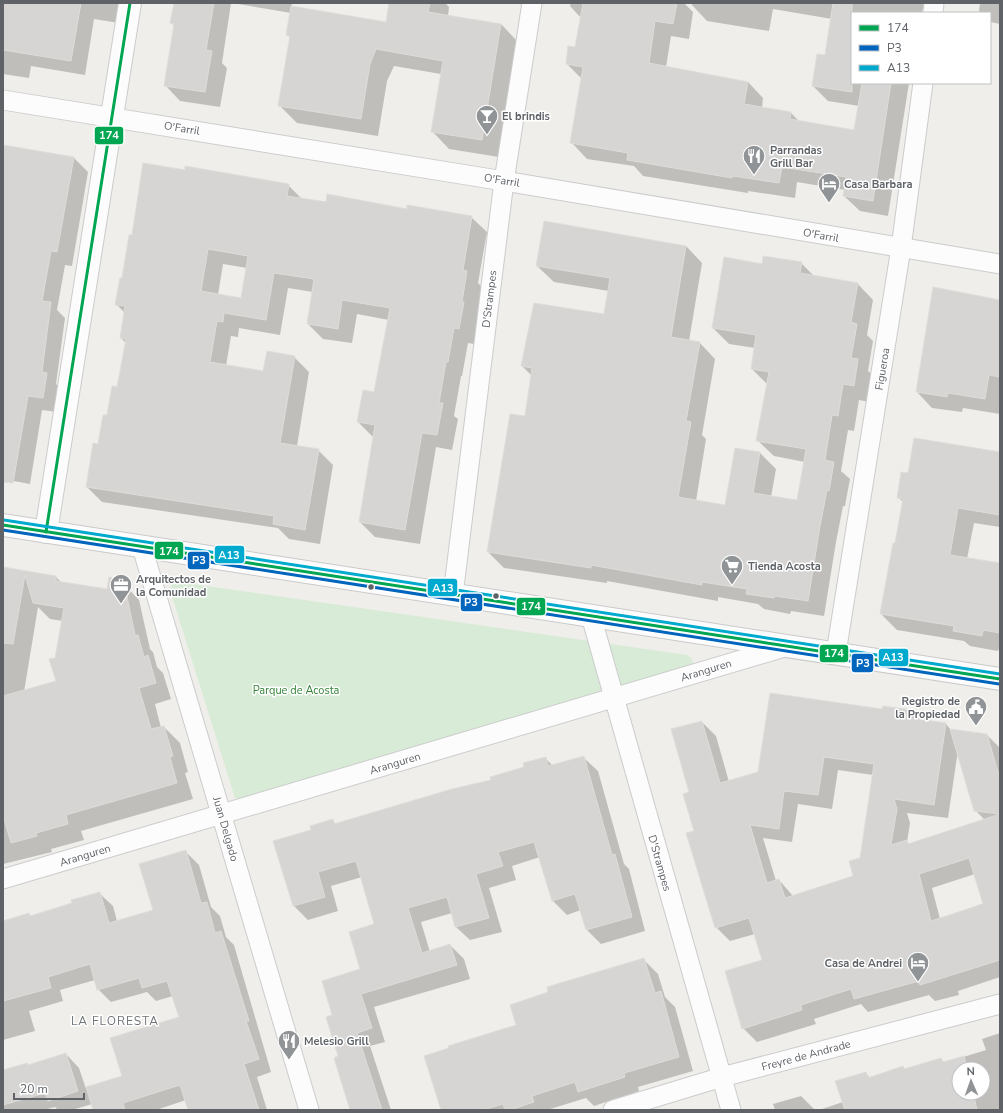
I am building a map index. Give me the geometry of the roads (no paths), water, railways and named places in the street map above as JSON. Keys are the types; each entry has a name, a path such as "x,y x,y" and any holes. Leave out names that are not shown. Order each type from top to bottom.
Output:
{"main road":[{"path":"46,532 130,3"},
{"path":"3,525 1000,679"}],"street":[{"name":"D'Strampes","path":"453,595 504,181 532,3"},
{"name":"Figueroa","path":"836,654 901,248 923,84"},
{"name":"O'Farril","path":"3,100 504,181 1000,264"},
{"name":"Juan Delgado","path":"142,547 309,1110"},
{"name":"D'Strampes","path":"591,616 731,1110"},
{"name":"Aranguren","path":"3,879 788,646"},
{"name":"Freyre de Andrade","path":"613,1110 722,1077 1000,1004"}],"place":[{"name":"El brindis","path":"487,136"},
{"name":"Parrandas Grill Bar","path":"754,176"},
{"name":"Casa Barbara","path":"829,204"},
{"name":"Tienda Acosta","path":"732,586"},
{"name":"Arquitectos de la Comunidad","path":"121,604"},
{"name":"Registro de la Propiedad","path":"976,726"},
{"name":"Casa de Andrei","path":"918,982"},
{"name":"Melesio Grill","path":"289,1060"}],"district":[{"name":"LA FLORESTA","path":"115,1021"}],"park label":[{"name":"Parque de Acosta","path":"296,690"}]}
